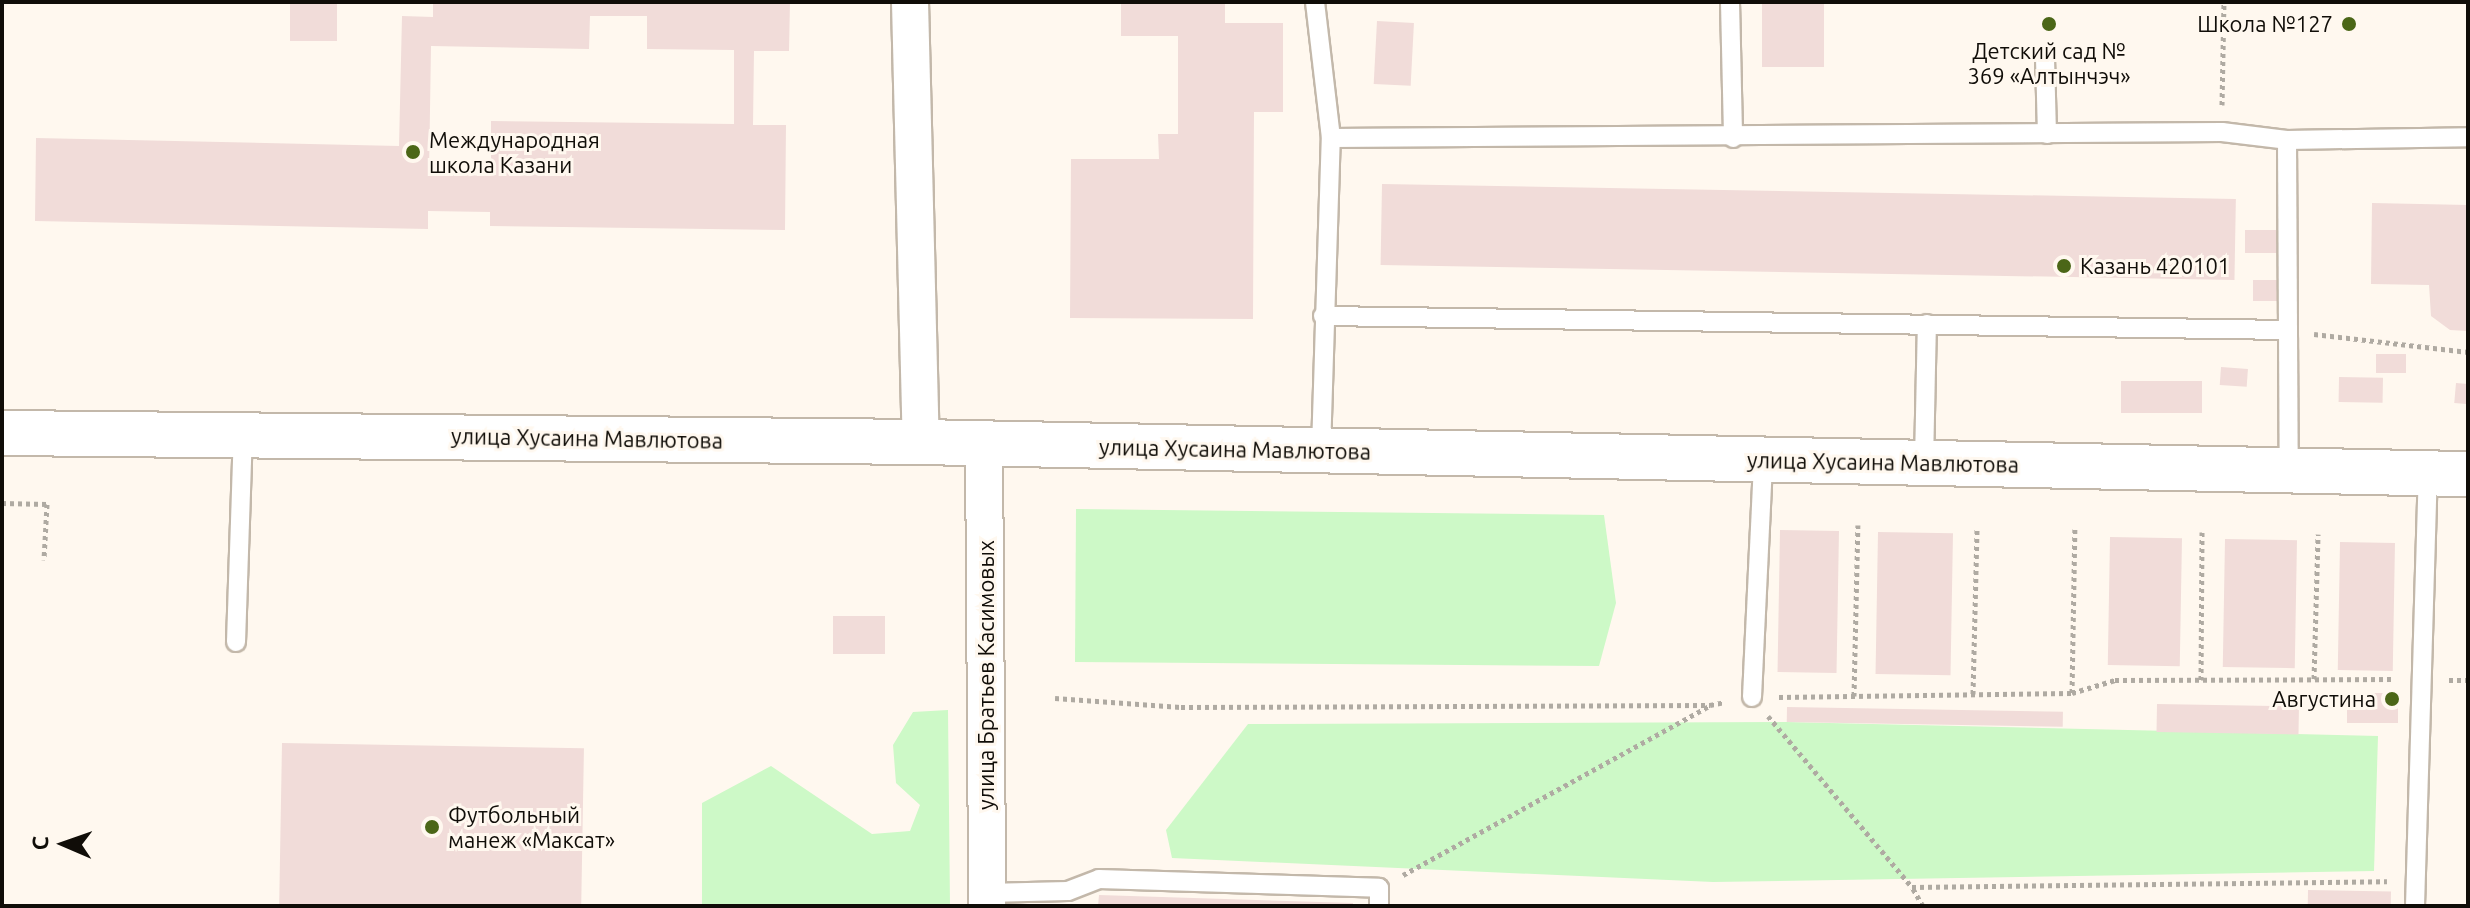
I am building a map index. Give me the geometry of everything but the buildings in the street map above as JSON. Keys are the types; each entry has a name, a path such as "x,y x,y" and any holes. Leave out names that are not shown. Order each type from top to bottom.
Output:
{"street":[{"path":"910,2 921,442"},
{"name":"улица Хусаина Мавлютова","path":"2,433 921,442 2448,474"},
{"name":"улица Братьев Касимовых","path":"984,445 987,899"}],"lane":[{"path":"1315,2 1331,138 1321,450"},
{"path":"1730,2 1733,138"},
{"path":"2045,58 2047,134"},
{"path":"1331,138 1733,138 2222,132 2287,140 2468,137"},
{"path":"2287,140 2285,330 2289,471"},
{"path":"1323,316 2285,330"},
{"path":"1924,463 1927,324"},
{"path":"236,642 243,434"},
{"path":"1752,697 1763,460"},
{"path":"2415,906 2422,679 2448,474"},
{"path":"987,899 1068,899 1099,879 1379,897"}],"path":[{"path":"2222,132 2224,2"},
{"path":"2285,330 2468,352"},
{"path":"2,503 47,504 44,560"},
{"path":"1854,696 1858,525"},
{"path":"1973,694 1977,527"},
{"path":"2072,693 2075,529"},
{"path":"2201,680 2202,532"},
{"path":"2314,679 2318,534"},
{"path":"1055,698 1181,707 1710,705 1752,697 2072,693 2115,680 2468,680"},
{"path":"1752,697 1912,887 1923,906"},
{"path":"1379,897 1710,705"},
{"path":"1912,887 2416,881"}],"green space":[{"path":"1076,509 1604,515 1616,603 1599,666 1075,662"},
{"path":"948,710 950,906 702,906 702,803 771,766 872,834 910,831 920,805 896,783 893,745 913,712"},
{"path":"1786,722 2378,736 2374,871 1713,882 1172,858 1166,830 1248,724"}],"place":[{"name":"Детский сад № 369 «Алтынчэч»","path":"2049,24"},
{"name":"Школа №127","path":"2349,24"},
{"name":"Международная школа Казани","path":"413,152"},
{"name":"Казань 420101","path":"2064,266"},
{"name":"Августина","path":"2392,699"},
{"name":"Футбольный манеж «Максат»","path":"432,827"}]}
